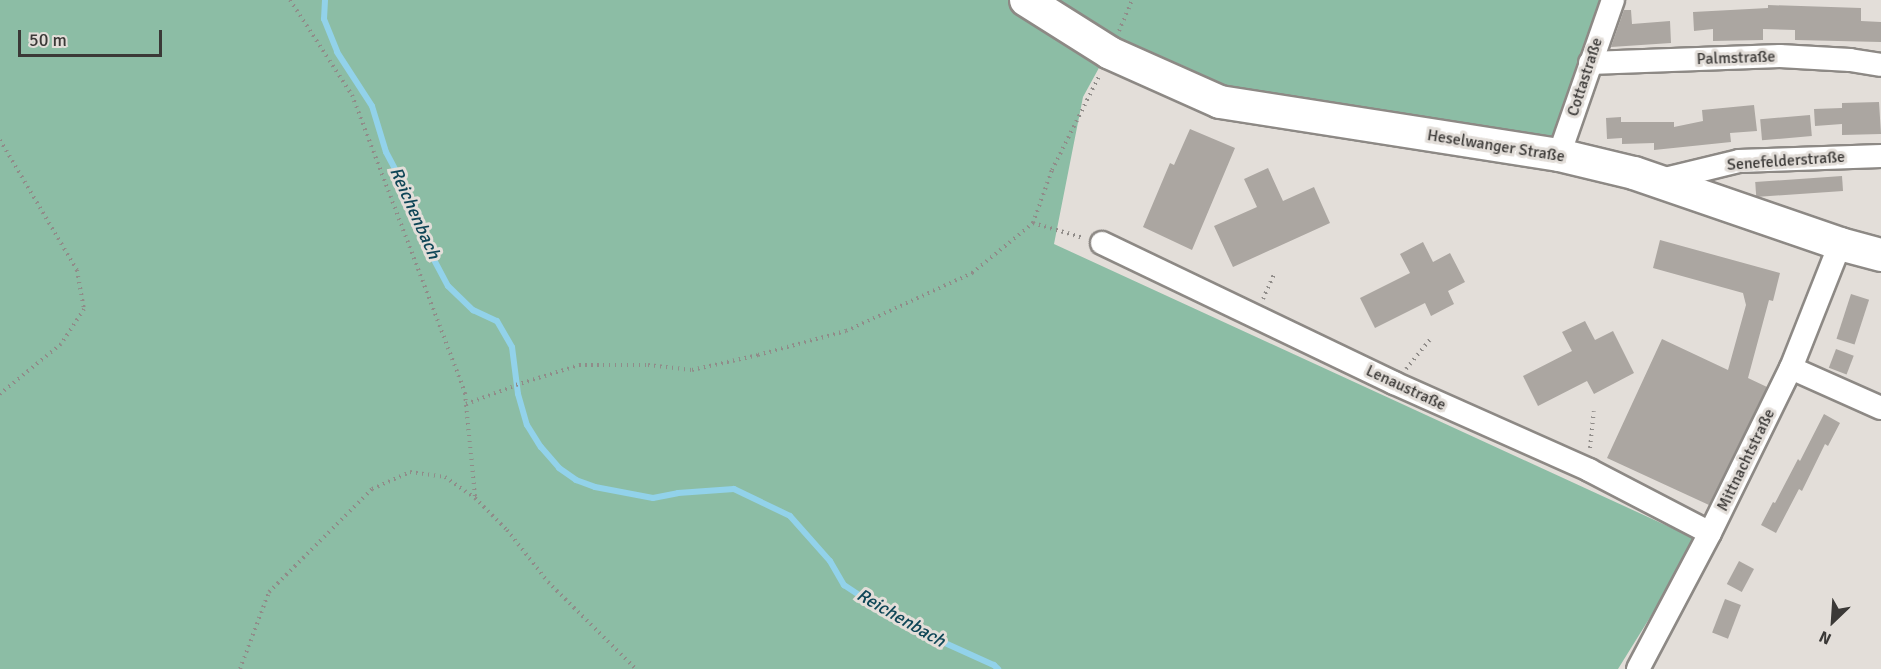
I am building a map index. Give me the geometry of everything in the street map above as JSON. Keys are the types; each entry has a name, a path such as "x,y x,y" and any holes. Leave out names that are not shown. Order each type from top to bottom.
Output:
{"street":[{"name":"Heselwanger Straße","path":"1026,0 1110,53 1220,102 1559,154 1657,181 1840,244 1881,255"},
{"name":"Cottastraße","path":"1559,154 1612,0"},
{"name":"Palmstraße","path":"1590,63 1780,56 1850,60 1881,65"},
{"name":"Senefelderstraße","path":"1657,181 1739,161 1881,156"},
{"name":"Lenaustraße","path":"1102,243 1394,383 1589,470 1710,533"},
{"name":"Mittnachtstraße","path":"1638,669 1710,533 1791,368 1840,244"},
{"path":"1791,368 1881,408"}],"path":[{"path":"290,0 352,95 465,393 475,498"},
{"path":"466,404 579,364 648,365 692,370 846,331 972,273 1033,222 1052,170 1110,53 1132,0"},
{"path":"0,140 77,270 84,309 61,344 0,394"},
{"path":"1033,222 1102,243"},
{"path":"1256,316 1274,274"},
{"path":"1394,383 1432,337"},
{"path":"1589,470 1594,411"},
{"path":"240,669 269,591 372,489 410,472 445,477 475,498 507,530 548,582 636,669"}],"green space":[{"path":"0,0 1606,0 1544,167 1215,112 1100,66 1083,97 1054,244 1698,540 1618,669 0,669"}],"building":[{"path":"1768,5 1861,8 1861,21 1881,22 1881,42 1795,40 1795,30 1763,29 1763,40 1713,41 1713,29 1694,31 1693,12 1768,8"},
{"path":"1624,10 1631,10 1632,24 1670,21 1671,43 1611,47"},
{"path":"1879,102 1881,134 1842,135 1842,124 1815,126 1814,109 1842,108 1842,103"},
{"path":"1754,105 1757,131 1730,133 1731,142 1654,150 1654,143 1622,144 1622,138 1607,139 1606,118 1621,117 1621,122 1674,122 1674,127 1703,121 1702,110"},
{"path":"1810,115 1812,136 1762,140 1760,119"},
{"path":"1190,129 1235,148 1192,250 1143,227 1170,163 1174,165"},
{"path":"1268,168 1283,201 1314,187 1330,223 1233,267 1214,226 1257,207 1244,179"},
{"path":"1842,176 1843,191 1756,197 1755,182"},
{"path":"1660,240 1780,273 1773,301 1769,300 1748,378 1767,387 1709,505 1607,458 1662,339 1728,370 1746,305 1743,293 1653,268"},
{"path":"1423,242 1433,262 1450,253 1465,282 1448,291 1454,304 1431,316 1425,303 1375,328 1360,298 1410,273 1400,254"},
{"path":"1851,294 1869,300 1855,345 1836,339"},
{"path":"1585,321 1595,340 1613,331 1634,373 1594,394 1587,381 1538,406 1523,376 1572,351 1562,332"},
{"path":"1836,349 1854,356 1847,374 1829,368"},
{"path":"1824,414 1840,423 1828,446 1825,444 1802,491 1799,489 1776,533 1761,525 1798,459 1800,461"},
{"path":"1739,561 1754,569 1742,592 1727,584"},
{"path":"1725,599 1741,605 1728,639 1712,633"}],"waterway":[{"name":"Reichenbach","path":"325,0 324,19 337,52 372,106 386,152 405,187 415,224 448,286 473,310 497,321 512,347 518,394 527,425 541,447 559,468 576,480 595,487 653,498 678,493 734,489 790,516 830,561 844,585 903,624 994,665 998,669"}]}
